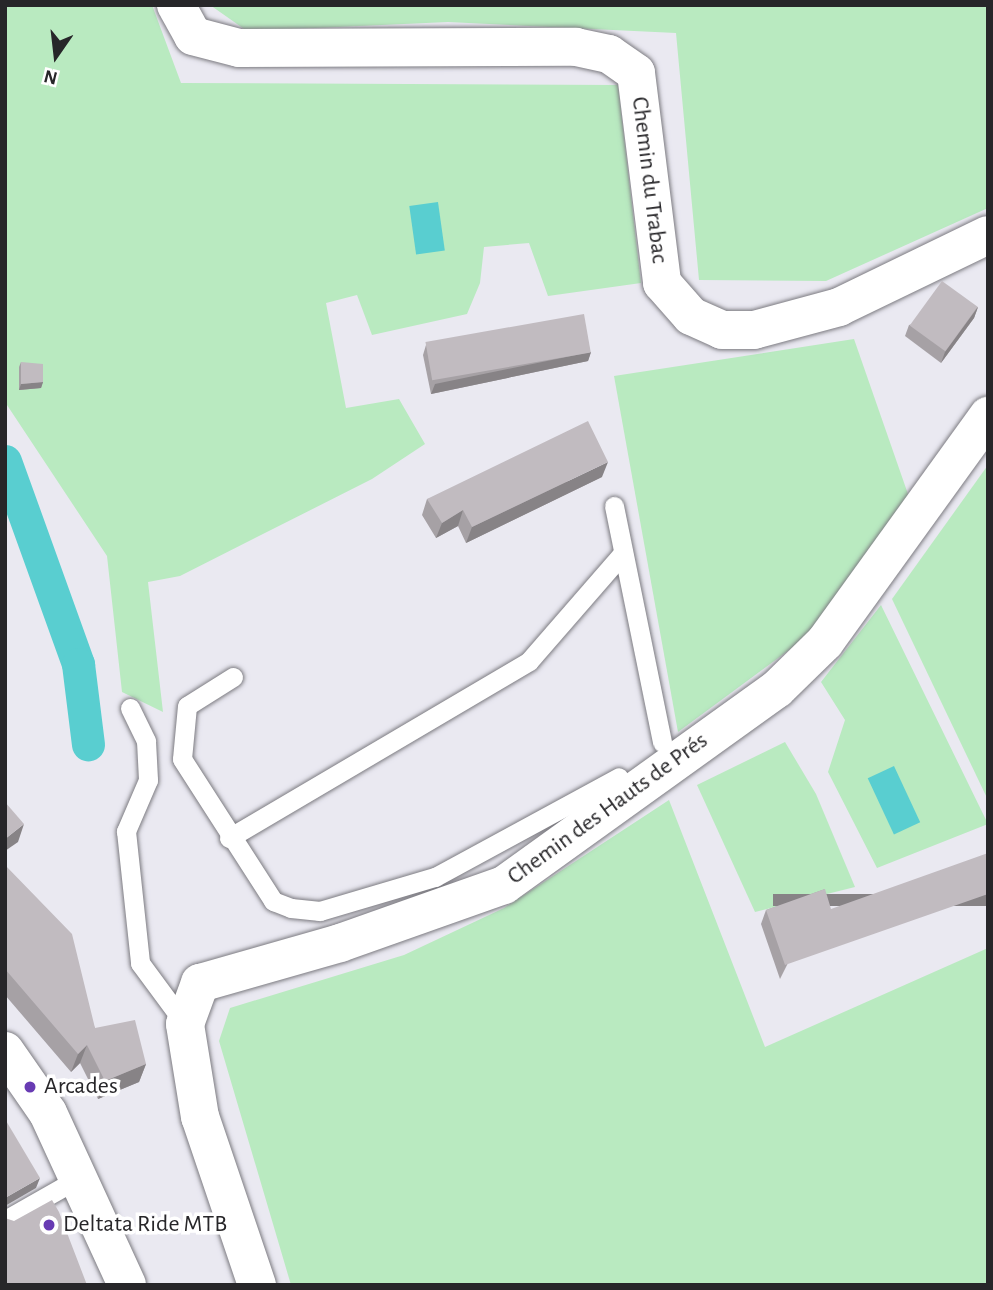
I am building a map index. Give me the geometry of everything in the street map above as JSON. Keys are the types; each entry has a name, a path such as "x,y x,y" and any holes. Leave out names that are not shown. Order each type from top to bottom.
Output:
{"street":[{"name":"Chemin du Trabac","path":"176,5 193,36 239,48 576,47 609,54 636,74 662,283 691,316 722,330 754,330 839,307 988,235"},
{"name":"Chemin des Hauts de Prés","path":"257,1285 200,1117 185,1024 200,983 340,943 504,885 663,754 802,669 908,533 988,416"},
{"path":"5,1051 48,1113 127,1285"}],"lane":[{"path":"614,506 663,754"},
{"path":"229,838 529,661 622,554"},
{"path":"233,677 187,706 180,741 182,759 229,838 273,901 320,911 460,867 618,777"},
{"path":"130,708 146,741 148,780 126,831 140,963 185,1024"},
{"path":"5,1220 79,1178"}],"green space":[{"path":"5,5 152,5 181,83 618,85 641,283 548,296 529,243 484,247 480,283 467,314 372,335 357,295 326,303 346,408 399,399 425,444 372,479 180,576 148,582 163,712 122,692 107,556 5,402"},
{"path":"210,5 988,5 988,208 826,281 699,280 676,33 448,22 247,31"},
{"path":"854,339 909,497 816,630 678,732 614,376"},
{"path":"988,465 988,800 892,599"},
{"path":"881,605 988,824 877,868 828,772 845,720 821,682"},
{"path":"785,742 816,794 855,887 755,912 697,785"},
{"path":"669,800 765,1047 988,948 988,1285 291,1285 219,1041 230,1008 404,955 504,908"}],"water":[{"path":"438,202 445,251 416,255 409,206"},
{"path":"894,766 920,822 894,834 868,778"}],"building":[{"path":"942,281 978,307 945,351 910,325"},
{"path":"584,314 591,352 432,380 425,342"},
{"path":"21,362 43,364 43,382 21,384"},
{"path":"588,421 608,462 472,527 463,510 442,523 427,499"},
{"path":"5,802 24,824 5,839"},
{"path":"988,853 988,894 785,965 766,910 825,889 831,909"},
{"path":"5,865 72,934 95,1028 135,1020 146,1064 105,1081 87,1045 78,1054 5,969"},
{"path":"5,1119 40,1178 5,1198"},
{"path":"52,1200 87,1285 5,1285 5,1218 14,1221"}],"waterway":[{"path":"5,461 78,664 88,744"}],"place":[{"name":"Arcades","path":"30,1087"},
{"name":"Deltata Ride MTB","path":"49,1225"}]}
